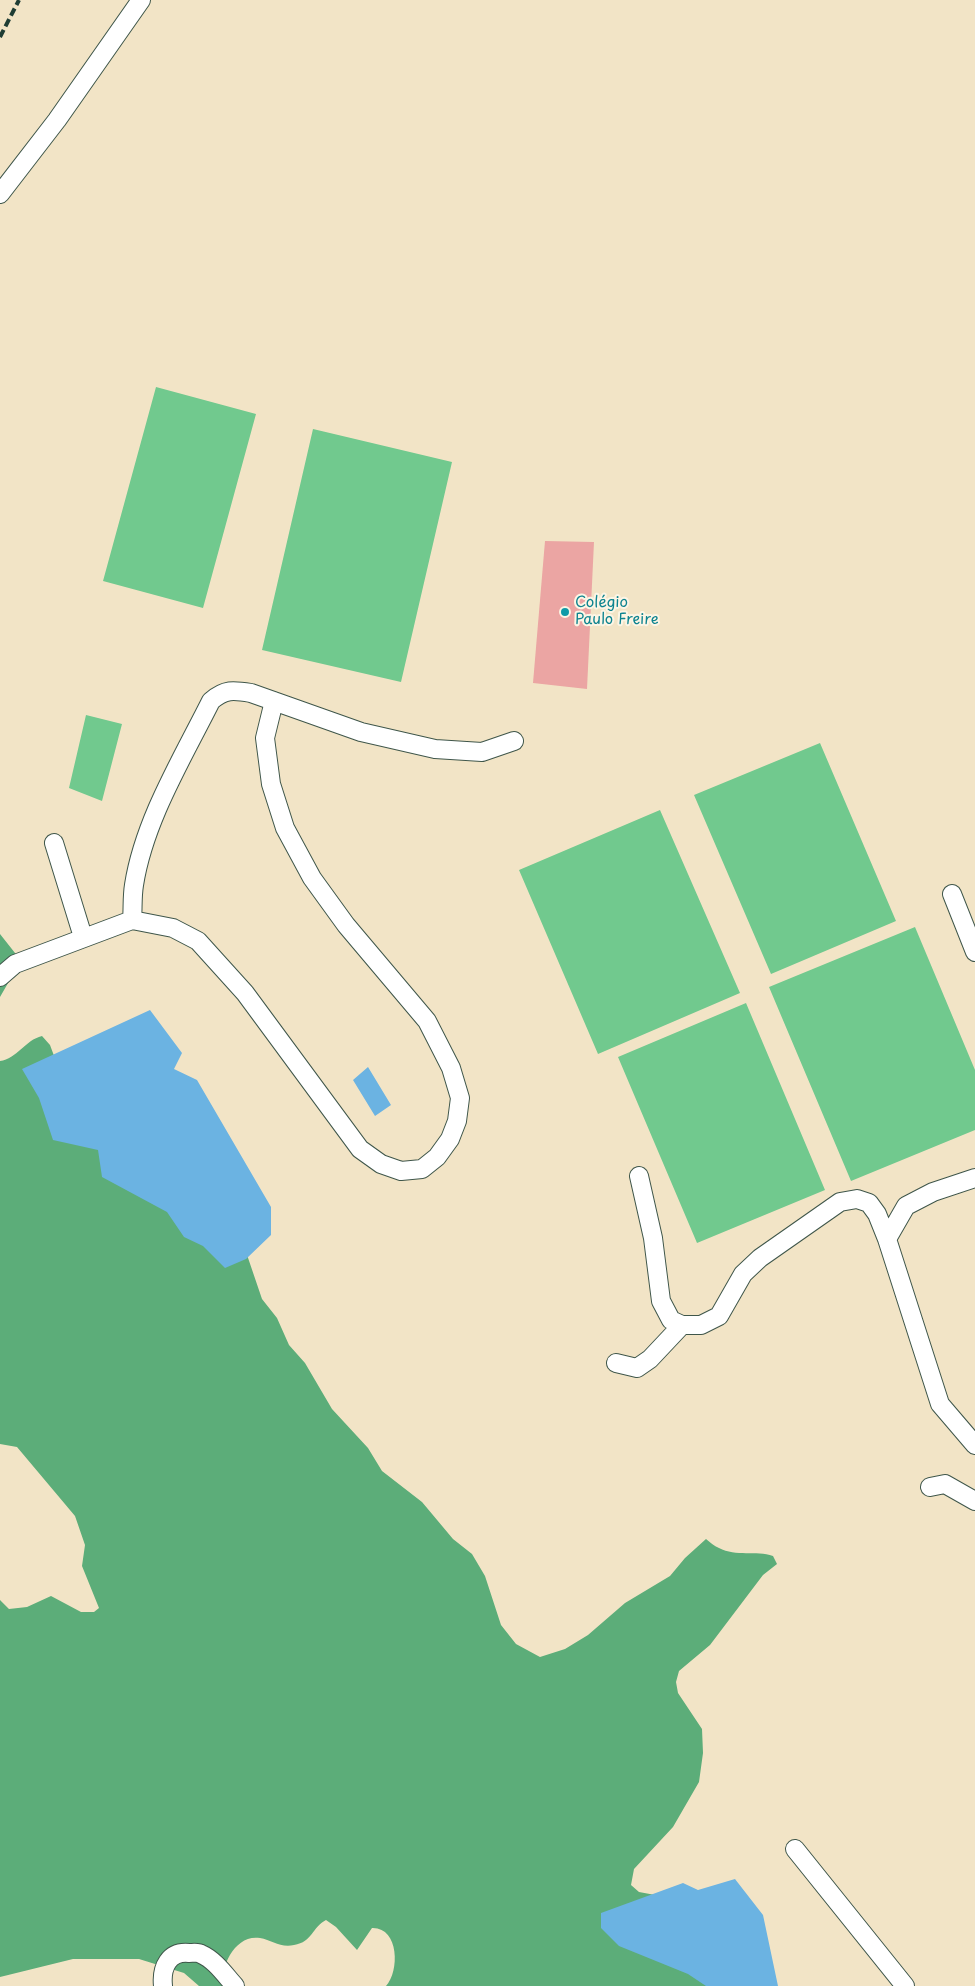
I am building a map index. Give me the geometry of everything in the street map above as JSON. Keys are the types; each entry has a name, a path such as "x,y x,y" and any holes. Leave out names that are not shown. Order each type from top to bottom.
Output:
{"street":[{"path":"0,194 57,120 141,0"},
{"path":"132,920 134,886 145,840 174,774 211,701 219,694 234,690 274,701 361,732 435,749 482,752 514,741"},
{"path":"0,977 15,964 132,920 173,928 198,941 246,993 360,1148 381,1164 401,1171 422,1169 437,1157 450,1139 457,1121 460,1098 451,1068 427,1021 346,925 312,878 285,828 271,784 265,738 274,701"},
{"path":"54,843 83,937"},
{"path":"952,894 975,952"},
{"path":"639,1176 653,1238 661,1301 671,1320 682,1325 701,1325 718,1316 743,1274 760,1258 840,1202 857,1199 869,1203 877,1214 887,1239 940,1404 975,1444"},
{"path":"887,1239 906,1206 933,1192 975,1178"},
{"path":"616,1363 637,1368 650,1359 682,1325"},
{"path":"930,1487 945,1484 975,1501"},
{"path":"796,1849 905,1986"},
{"path":"163,1986 162,1976 166,1962 174,1954 185,1952 200,1953 213,1962 235,1986"}],"green space":[{"path":"156,387 256,414 203,608 103,581"},
{"path":"313,429 452,462 401,682 262,650"},
{"path":"86,715 122,724 102,801 69,788"},
{"path":"820,743 896,921 771,974 694,795"},
{"path":"660,810 740,993 598,1054 519,870"},
{"path":"915,927 975,1070 975,1130 851,1181 769,987"},
{"path":"0,934 15,953 19,964 0,997"},
{"path":"746,1003 825,1190 697,1243 618,1057"},
{"path":"42,1036 50,1045 63,1080 245,1249 262,1299 277,1318 289,1345 305,1363 332,1409 368,1448 382,1471 422,1502 453,1539 472,1554 485,1576 501,1625 516,1644 540,1657 565,1649 588,1635 625,1603 670,1576 685,1558 706,1539 726,1551 760,1553 773,1556 777,1564 763,1575 710,1645 679,1671 676,1682 678,1693 702,1729 703,1753 699,1782 673,1827 634,1869 631,1885 639,1892 666,1897 764,1986 386,1986 391,1979 395,1961 392,1942 388,1935 381,1930 372,1928 357,1950 336,1927 326,1920 318,1926 309,1938 294,1945 280,1945 260,1938 251,1938 243,1941 231,1953 227,1961 222,1978 222,1986 199,1986 184,1973 139,1959 73,1959 0,1977 0,1600 9,1609 27,1607 51,1596 81,1612 94,1612 99,1608 82,1566 85,1545 75,1516 17,1447 0,1444 0,1061 6,1060 31,1041"}],"water":[{"path":"150,1010 182,1053 174,1069 197,1080 271,1207 271,1235 246,1259 225,1268 203,1246 184,1237 167,1212 102,1177 98,1150 53,1140 39,1098 22,1069"},
{"path":"368,1067 391,1105 375,1116 353,1080"},
{"path":"735,1879 763,1915 778,1986 706,1986 688,1974 619,1946 601,1928 601,1913 683,1883 698,1890"}],"building":[{"name":"Colégio Paulo Freire","path":"545,541 594,542 587,689 533,683"}],"railway":[{"path":"0,37 19,0"}],"place":[{"name":"Colégio Paulo Freire","path":"565,612"}]}
